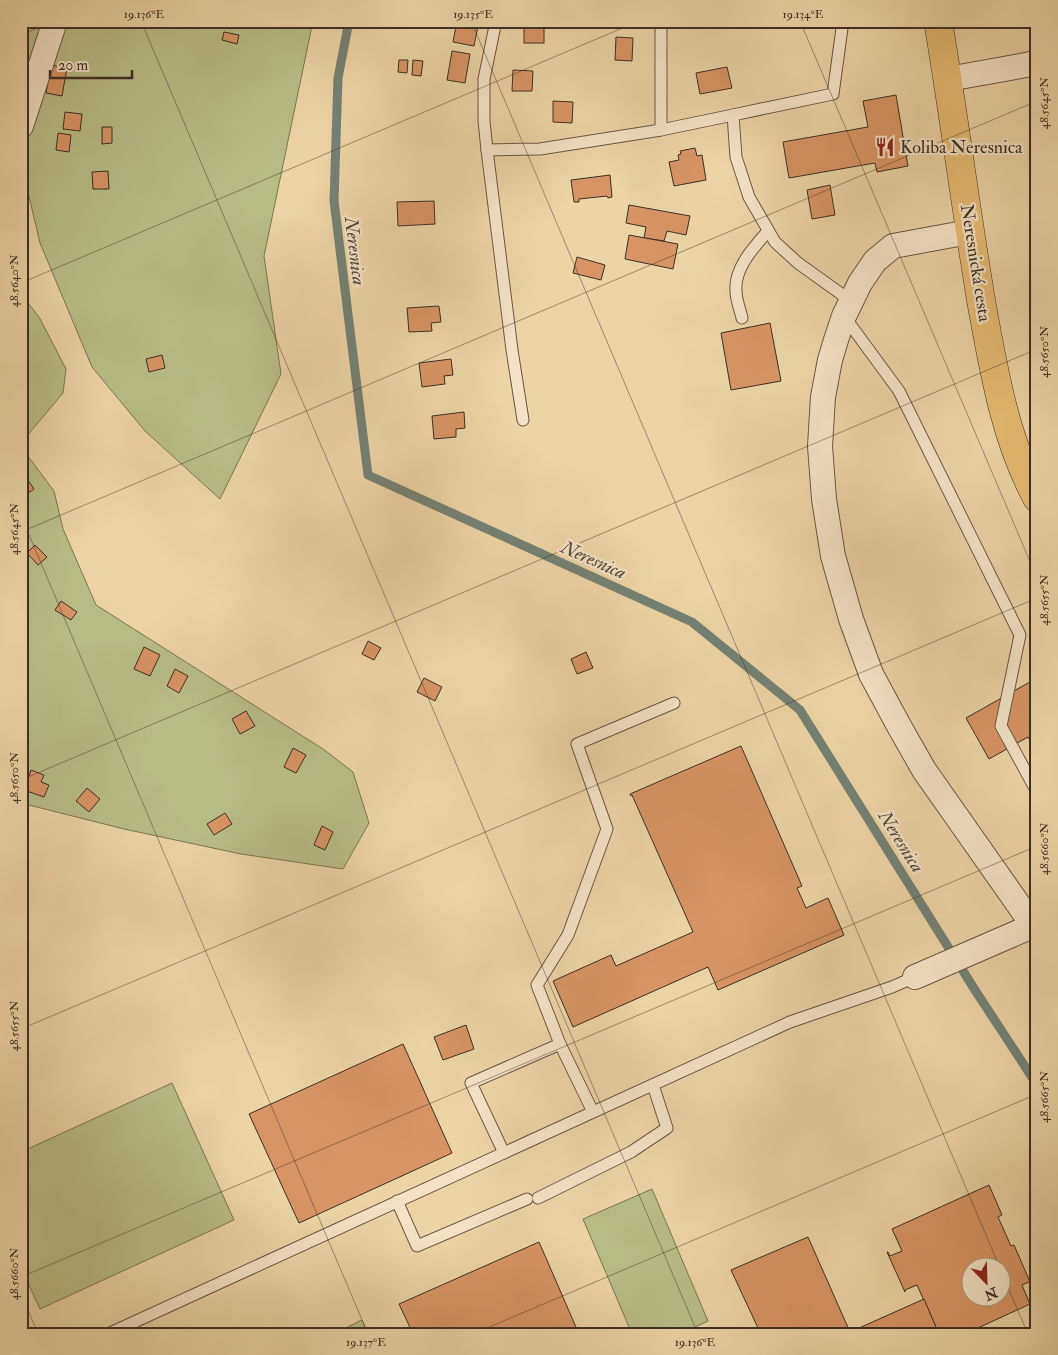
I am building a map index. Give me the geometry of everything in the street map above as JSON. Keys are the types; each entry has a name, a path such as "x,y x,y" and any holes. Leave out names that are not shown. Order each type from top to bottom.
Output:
{"main road":[{"name":"Neresnická cesta","path":"938,21 969,232 993,365 1008,428 1027,480 1037,498"}],"street":[{"path":"21,126 55,21"},
{"path":"948,79 1026,66 1037,62"},
{"path":"915,977 1035,927 924,770 871,674 851,619 833,556 824,499 820,446 823,397 830,360 848,308 860,283 875,261 893,246 969,232"}],"lane":[{"path":"496,21 484,79 484,121 486,150 512,350 523,420"},
{"path":"661,21 661,130"},
{"path":"486,150 540,150 661,130 833,94 843,21"},
{"path":"733,116 736,157 749,197 775,242 848,308 899,391 1020,635 1001,726 1037,792"},
{"path":"742,318 736,291 737,280 745,259 768,231"},
{"path":"593,1112 560,1044 537,985 568,934 607,829 577,744 674,703"},
{"path":"108,1334 790,1022 892,987 915,977"},
{"path":"504,1153 471,1083 560,1044"},
{"path":"397,1201 417,1246 533,1199 631,1152 667,1128 653,1084"}],"green space":[{"path":"21,21 313,21 264,256 281,374 220,499 145,431 92,367 40,243 26,184 21,182"},
{"path":"21,294 39,317 66,369 63,393 21,443"},
{"path":"21,447 54,491 63,529 96,605 323,749 353,772 369,823 343,869 241,854 124,829 21,803"},
{"path":"172,1083 234,1220 40,1309 21,1268 21,1152"},
{"path":"652,1189 708,1321 680,1334 632,1334 583,1219"},
{"path":"362,1320 368,1334 333,1334"}],"building":[{"path":"457,21 479,21 474,46 453,42"},
{"path":"524,22 544,22 544,43 524,43"},
{"path":"224,32 239,35 237,44 222,40"},
{"path":"616,37 633,38 632,61 615,60"},
{"path":"452,51 470,54 465,83 447,80"},
{"path":"399,60 408,60 407,73 398,72"},
{"path":"413,60 423,61 421,76 412,75"},
{"path":"51,65 67,68 62,96 46,93"},
{"path":"727,67 732,88 700,94 696,73"},
{"path":"513,70 533,71 532,91 512,91"},
{"path":"896,95 908,166 877,172 875,163 789,178 783,142 868,127 863,101"},
{"path":"553,101 573,102 572,123 553,122"},
{"path":"65,112 82,114 80,131 63,129"},
{"path":"102,127 112,127 112,143 102,144"},
{"path":"58,133 71,135 69,152 56,150"},
{"path":"695,148 697,156 702,155 706,180 674,186 669,162 679,160 678,155 681,154 680,151"},
{"path":"108,171 109,189 93,189 92,172"},
{"path":"610,175 612,197 579,199 579,202 574,202 571,180"},
{"path":"830,185 835,215 812,219 807,190"},
{"path":"434,201 435,224 398,226 397,202"},
{"path":"629,205 690,216 686,235 667,231 664,241 644,238 646,227 626,223"},
{"path":"629,235 678,244 673,269 625,259"},
{"path":"577,257 605,265 601,280 573,273"},
{"path":"439,306 441,322 431,323 432,331 409,332 407,308"},
{"path":"770,323 781,381 731,390 721,333"},
{"path":"162,355 165,368 149,372 146,359"},
{"path":"451,359 453,375 444,376 445,384 422,387 419,363"},
{"path":"464,412 465,428 456,429 456,437 434,439 432,416"},
{"path":"23,473 34,489 24,496 21,493 21,475"},
{"path":"35,545 47,557 38,565 27,553"},
{"path":"61,601 77,612 71,620 55,610"},
{"path":"368,641 381,648 374,660 362,654"},
{"path":"144,647 160,655 150,676 134,669"},
{"path":"586,652 593,668 577,674 571,659"},
{"path":"175,669 188,676 179,693 167,686"},
{"path":"424,678 442,687 435,701 417,692"},
{"path":"1037,678 1037,753 1028,737 989,759 966,718"},
{"path":"246,711 255,726 240,734 232,719"},
{"path":"741,746 802,886 797,888 806,908 828,898 844,935 718,990 708,967 573,1027 553,981 611,955 616,966 693,932 630,794"},
{"path":"293,748 306,755 296,773 284,767"},
{"path":"31,770 44,775 41,782 49,785 44,797 24,790"},
{"path":"87,788 100,799 89,812 76,801"},
{"path":"225,813 232,824 214,835 207,824"},
{"path":"322,826 333,832 325,850 314,845"},
{"path":"466,1025 474,1049 443,1060 434,1037"},
{"path":"403,1044 452,1153 299,1223 249,1114"},
{"path":"989,1185 1002,1215 998,1217 1011,1246 1014,1245 1034,1291 1029,1282 1022,1285 1030,1304 965,1334 939,1334 917,1285 905,1290 905,1292 887,1252 890,1256 902,1251 892,1229"},
{"path":"808,1237 850,1332 924,1299 939,1334 753,1334 752,1331 758,1328 731,1270"},
{"path":"539,1242 579,1334 413,1334 399,1304"},
{"path":"716,1330 718,1334 696,1334"}],"waterway":[{"name":"Neresnica","path":"349,21 338,78 334,201 368,475 692,622 800,710 975,990 1037,1085"}],"place":[{"name":"Koliba Neresnica","path":"885,147"}]}
